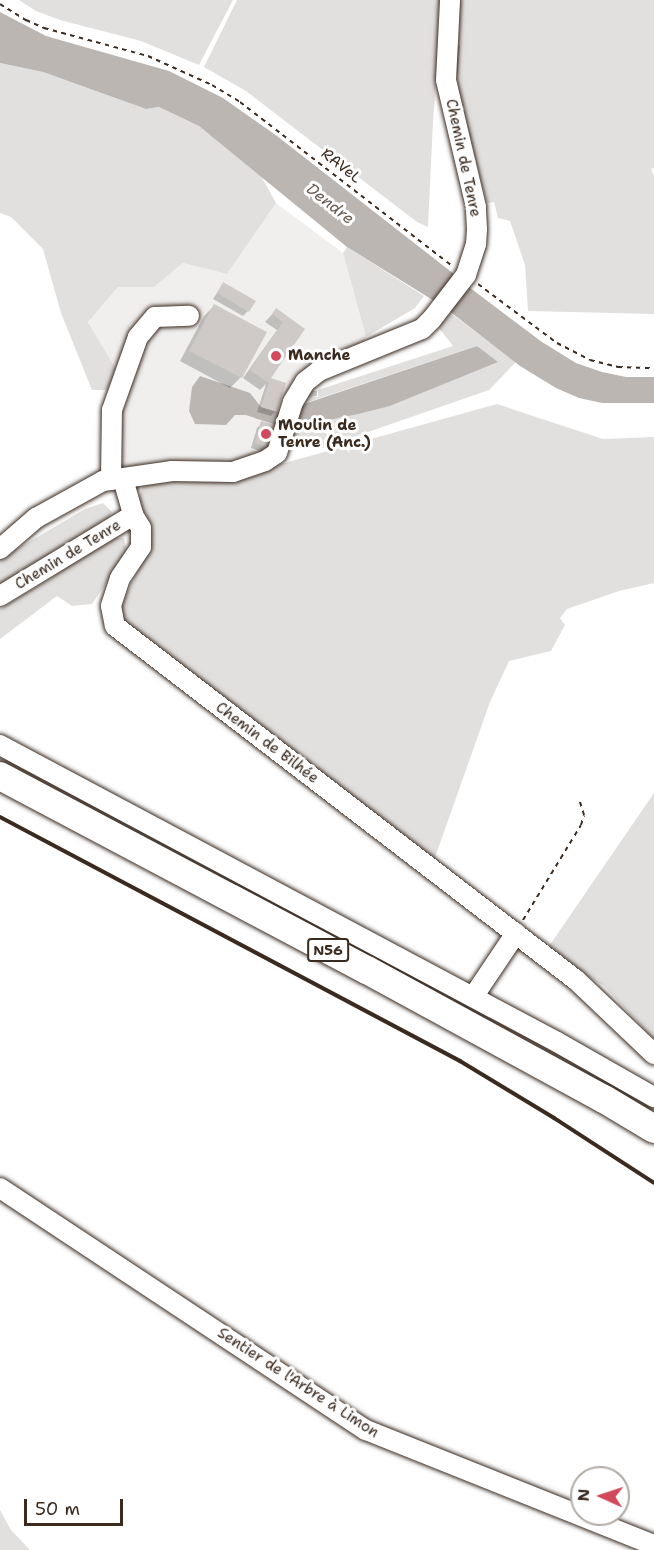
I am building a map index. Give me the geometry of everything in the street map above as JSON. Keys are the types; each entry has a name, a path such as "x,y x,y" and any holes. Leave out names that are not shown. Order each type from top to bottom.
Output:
{"highway":[{"name":"N56","path":"0,776 377,976 604,1099 654,1129"}],"street":[{"name":"Chemin de Tenre","path":"0,549 36,518 103,480 172,471 233,472 256,466 277,453 287,426 292,402 301,386 319,370 422,329 435,314 464,278 476,244 477,229 476,207 446,80 450,0"},
{"path":"117,479 112,411 138,337 155,317 189,316"},
{"name":"Chemin de Tenre","path":"0,596 133,515 117,479"},
{"name":"Chemin de Bilhée","path":"133,515 141,528 141,547 120,578 111,606 115,626 576,980 654,1054"},
{"path":"0,745 473,997 654,1097"},
{"path":"473,997 516,933"},
{"name":"Sentier de l'Arbre à Limon","path":"0,1188 366,1430 654,1545"}],"path":[{"name":"RAVeL","path":"0,4 44,28 148,56 212,85 249,109 464,278 557,343 590,360 618,367 654,368"},
{"path":"516,933 581,825 584,815 580,802"}],"shaded area":[{"path":"19,0 233,0 199,65 141,41 60,20 36,11"},
{"path":"237,0 443,0 433,121 428,227 417,222 246,91 204,67"},
{"path":"458,0 654,0 654,168 651,169 654,176 654,314 528,311 525,265 510,221 498,218 494,202 488,203 486,199 452,72"},
{"path":"0,63 43,72 146,109 159,107 199,126 260,174 276,203 227,274 183,263 154,287 118,287 88,322 117,371 107,390 92,390 61,313 43,249 11,217 0,213"},
{"path":"276,203 343,253 366,337 360,349 311,364 294,384 270,448 256,457 228,466 169,462 100,473 107,390 117,371 88,322 118,287 154,287 183,263 227,274"},
{"path":"347,247 424,296 415,308 366,337 343,253"},
{"path":"441,306 516,362 489,390 319,449 283,440 288,422 390,406 497,362 477,346 299,405 305,396 318,397 318,390 453,346 432,319"},
{"path":"497,404 603,439 654,437 654,583 619,591 567,609 560,618 565,625 551,651 509,661 490,702 433,863 123,625 119,610 150,545 138,500 143,486 164,479 223,480"},
{"path":"103,503 112,512 106,523 0,585 0,559 85,509"},
{"path":"111,537 124,538 127,553 92,604 72,606 57,596 0,639 0,609 50,579"},
{"path":"0,751 654,1103 654,1114 0,762"},
{"path":"654,793 654,1039 604,986 545,952"},
{"path":"0,1510 11,1530 30,1550 0,1550"}],"water":[{"name":"Dendre","path":"0,12 46,36 169,71 223,98 277,136 454,274 451,279 465,284 542,342 576,363 602,372 626,377 654,377 654,403 602,403 579,398 556,388 520,366 444,307 347,247 199,126 159,107 146,109 43,72 0,63"},
{"path":"477,346 498,362 390,406 358,414 304,425 296,423 276,425 246,415 235,415 226,425 195,424 189,411 192,387 200,376 250,393 261,407 280,412"}],"building":[{"path":"223,282 256,301 249,312 217,293"},
{"path":"214,304 267,332 242,378 189,351"},
{"path":"276,308 305,329 271,378 286,383 277,412 261,407 269,383 250,370 283,322 272,314"},
{"name":"Moulin de Tenre (Anc.)","path":"261,421 276,425 270,448 255,443"}],"waterway":[{"path":"456,73 458,47"}],"railway":[{"path":"0,817 460,1061 654,1183"}],"place":[{"name":"Manche","path":"276,356"},
{"name":"Moulin de Tenre (Anc.)","path":"266,434"}]}
